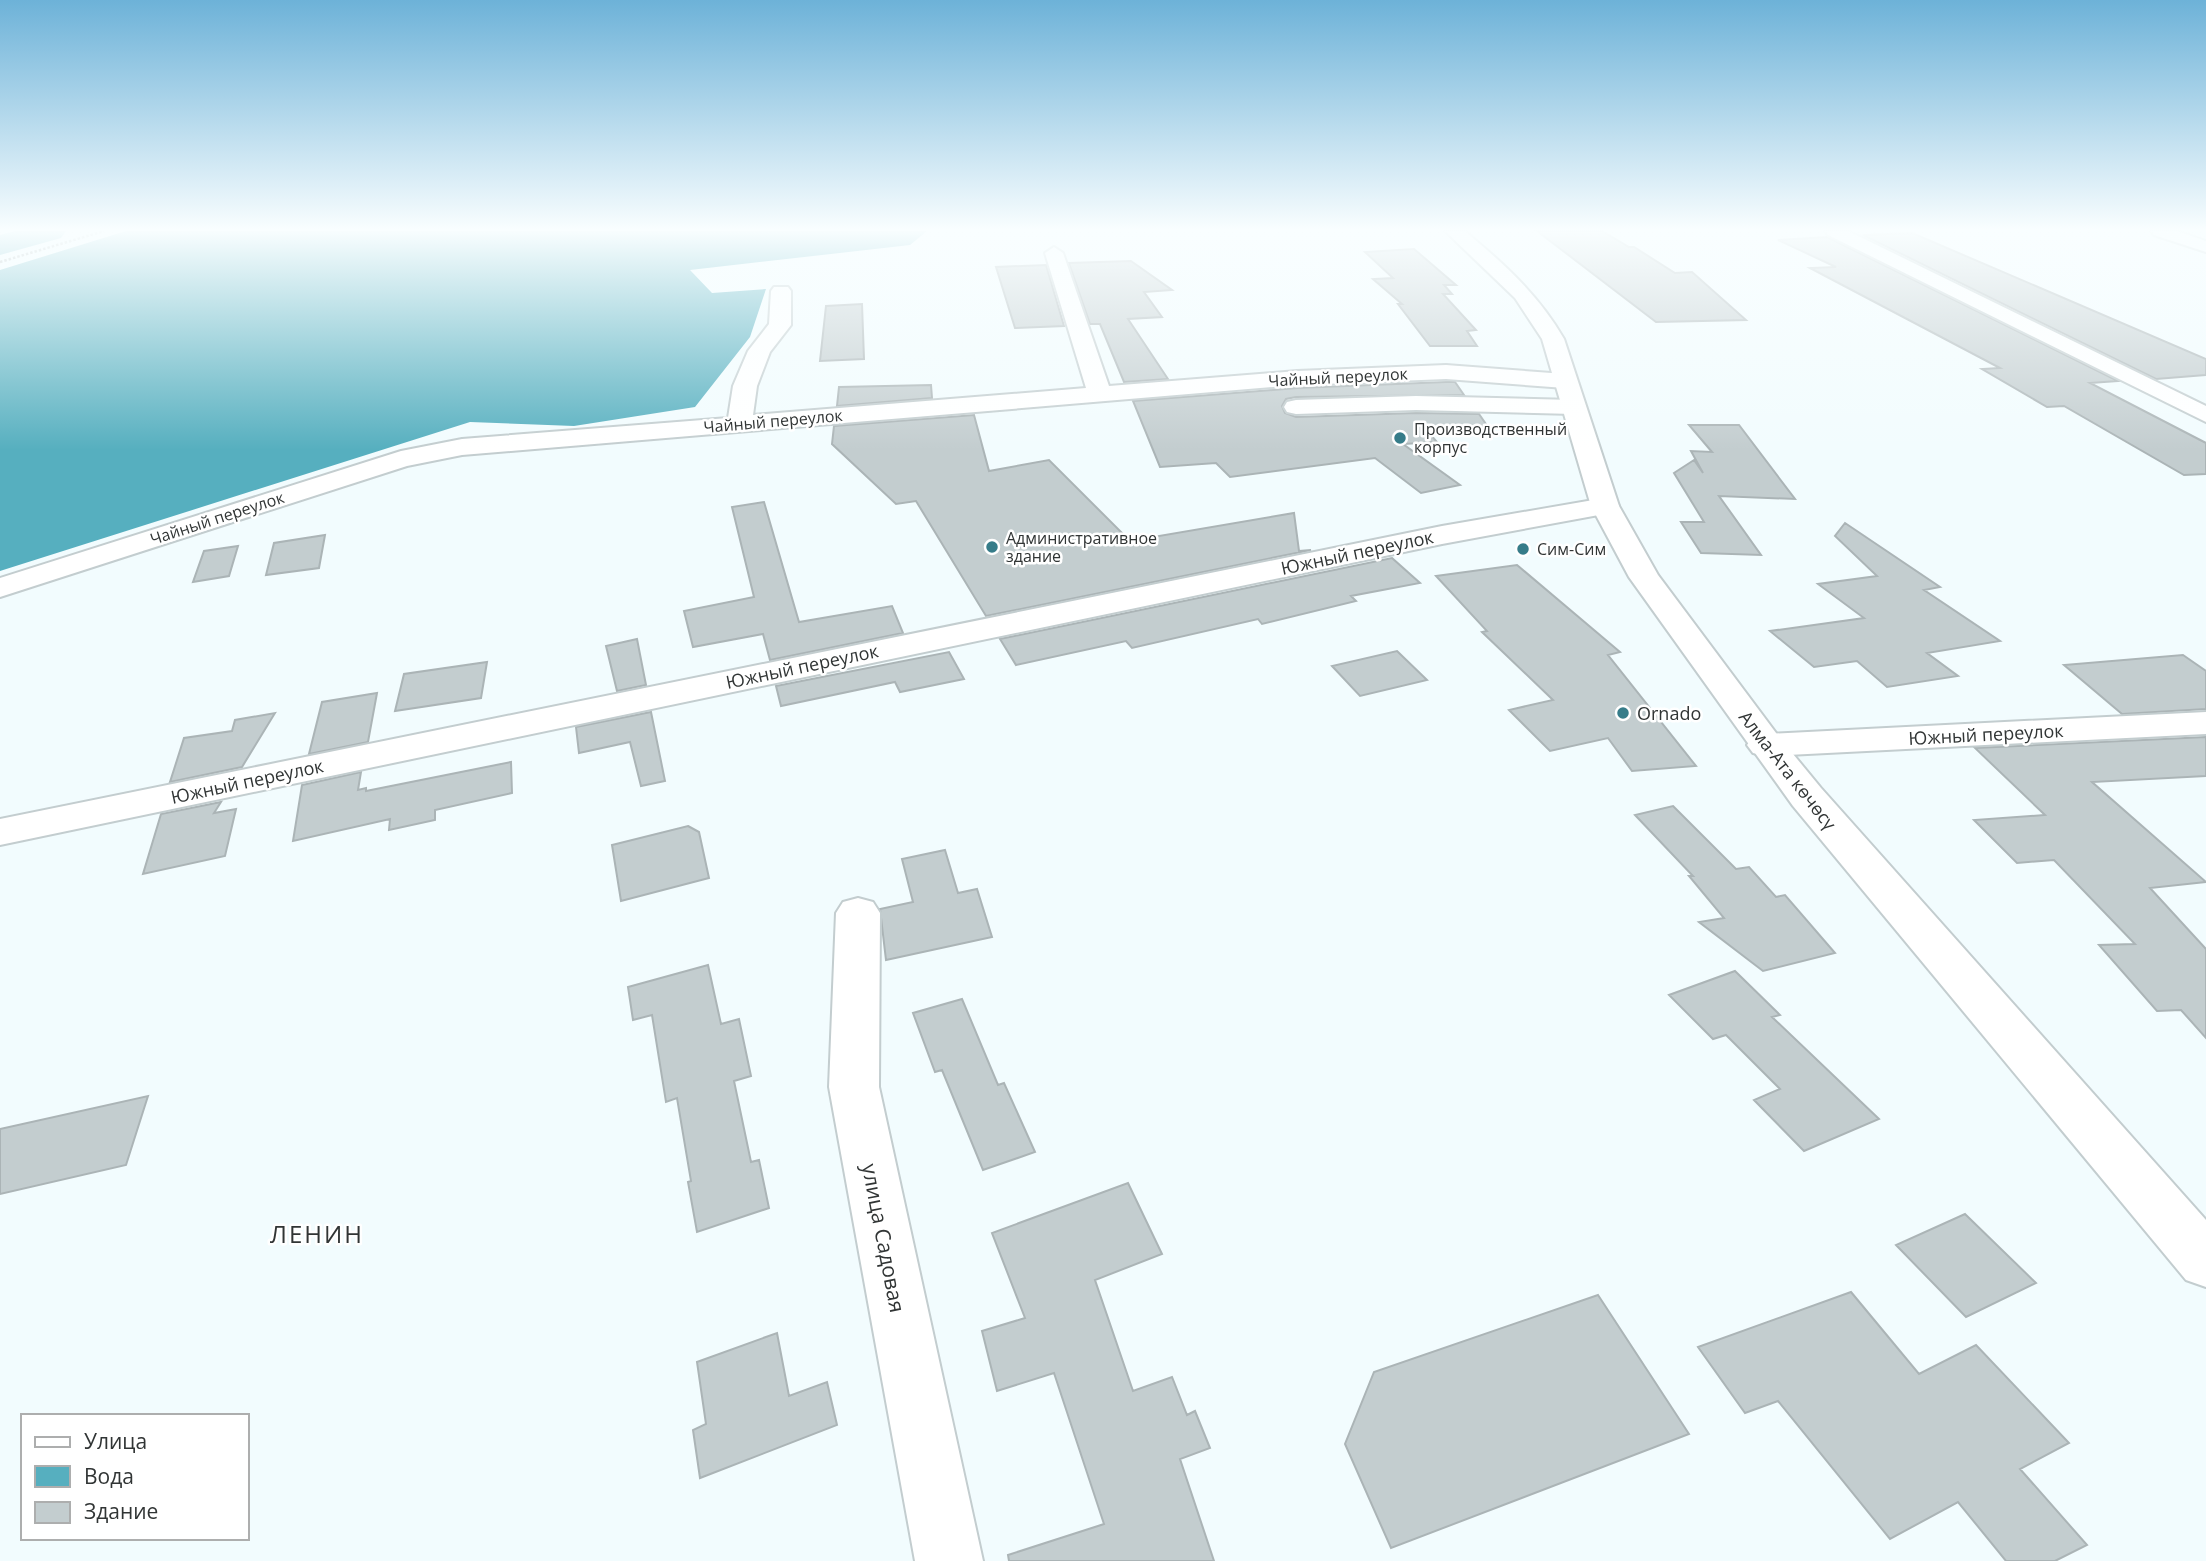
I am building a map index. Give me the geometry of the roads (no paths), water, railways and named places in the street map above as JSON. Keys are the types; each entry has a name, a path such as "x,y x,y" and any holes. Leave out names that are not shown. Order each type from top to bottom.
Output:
{"main road":[{"path":"739,424 745,386 759,351 780,325 781,304"},
{"path":"1071,304 1100,394"},
{"name":"Алма-Ата көчөсү","path":"1532,304 1553,339 1605,506 1644,577 1766,745 2206,1261"},
{"path":"1981,304 2206,415"},
{"name":"Чайный переулок","path":"0,588 401,459 462,447 1297,378 1446,372 1570,394"},
{"path":"1296,407 1570,394"},
{"name":"Южный переулок","path":"0,832 1428,537 1605,506"},
{"name":"Южный переулок","path":"1766,745 2206,723"},
{"name":"улица Садовая","path":"858,913 855,1087 948,1561"}],"water":[{"path":"0,304 761,304 750,337 695,407 574,426 470,422 0,571"}],"place":[{"name":"Производственный корпус","path":"1400,438"},
{"name":"Административное здание","path":"992,547"},
{"name":"Сим-Сим","path":"1523,549"},
{"name":"Ornado","path":"1623,713"}],"district":[{"name":"ЛЕНИН","path":"317,1233"}]}
